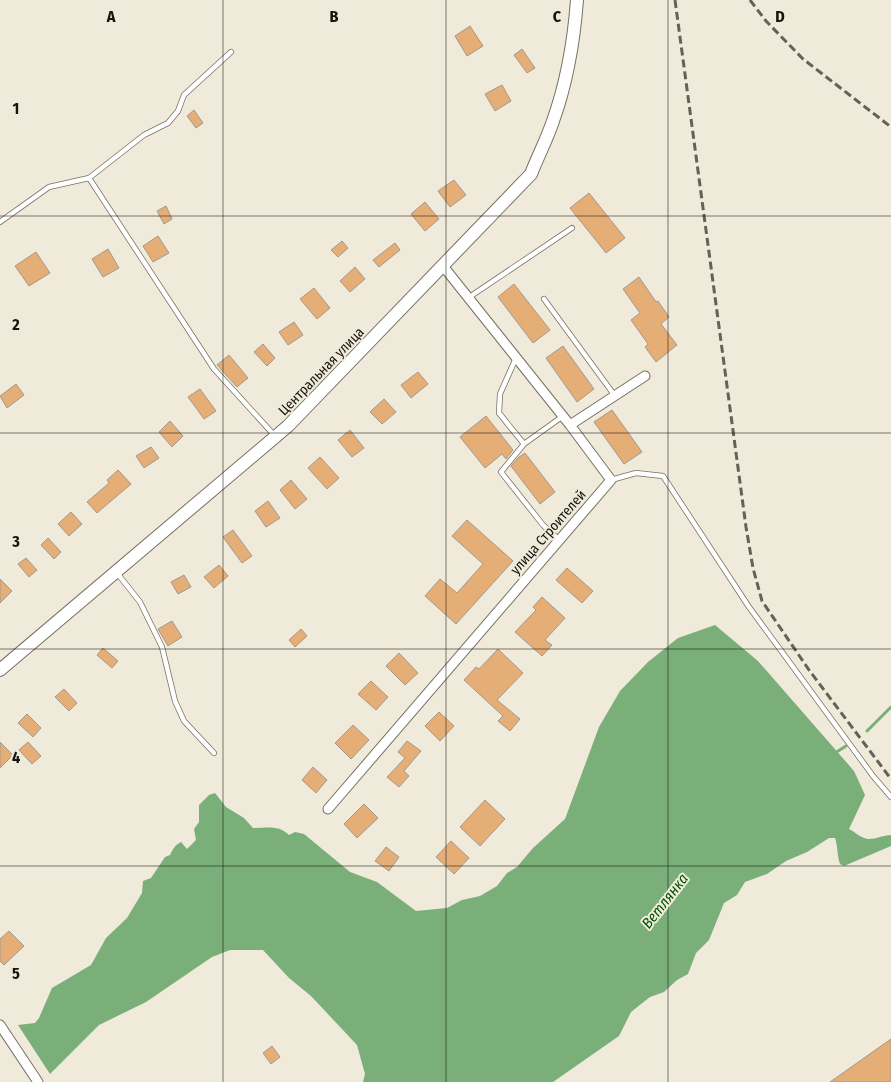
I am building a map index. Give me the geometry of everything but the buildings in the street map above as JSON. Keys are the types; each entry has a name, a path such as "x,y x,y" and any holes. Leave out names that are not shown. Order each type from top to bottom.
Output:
{"main road":[{"name":"Центральная улица","path":"0,670 288,426 530,174 553,121 564,84 575,28 577,0"}],"street":[{"path":"443,266 563,416 611,480"},
{"path":"570,425 645,376"},
{"name":"улица Строителей","path":"328,809 611,480"},
{"path":"0,1025 38,1082"}],"lane":[{"path":"0,222 49,187 89,178 144,135 168,123 178,111 184,95 231,52"},
{"path":"89,178 214,369 276,437"},
{"path":"468,298 572,228"},
{"path":"544,299 615,396"},
{"path":"516,358 500,394 499,413 524,444"},
{"path":"559,540 542,526 501,472 524,444 563,416"},
{"path":"611,480 636,473 664,476 749,607 873,776 891,797"},
{"path":"116,572 140,602 162,647 175,701 184,721 214,753"}],"water":[{"path":"715,625 758,661 854,771 865,795 849,829 866,839 891,835 891,846 844,866 840,864 838,858 835,838 829,838 807,852 786,861 767,874 745,882 737,895 724,903 709,940 696,953 688,974 677,980 664,992 650,997 631,1012 619,1036 553,1082 363,1082 365,1074 357,1045 311,996 289,978 263,950 230,950 212,957 146,1002 99,1025 50,1074 18,1025 35,1023 52,988 91,965 106,938 127,918 142,893 143,881 151,878 165,857 170,855 177,844 181,842 187,849 196,840 194,829 199,822 199,805 209,795 215,793 226,807 244,818 253,828 277,828 289,835 295,832 304,834 350,872 377,882 416,911 447,908 462,900 480,896 497,886 507,873 517,867 533,848 565,819 599,727 620,691 648,662 678,638"}],"waterway":[{"name":"Ветлянка","path":"867,731 891,707"},
{"name":"Ветлянка","path":"835,753 846,746"}],"railway":[{"path":"675,0 746,527 753,568 762,601 809,670 891,779"},
{"path":"750,0 766,21 803,59 891,127"}]}
